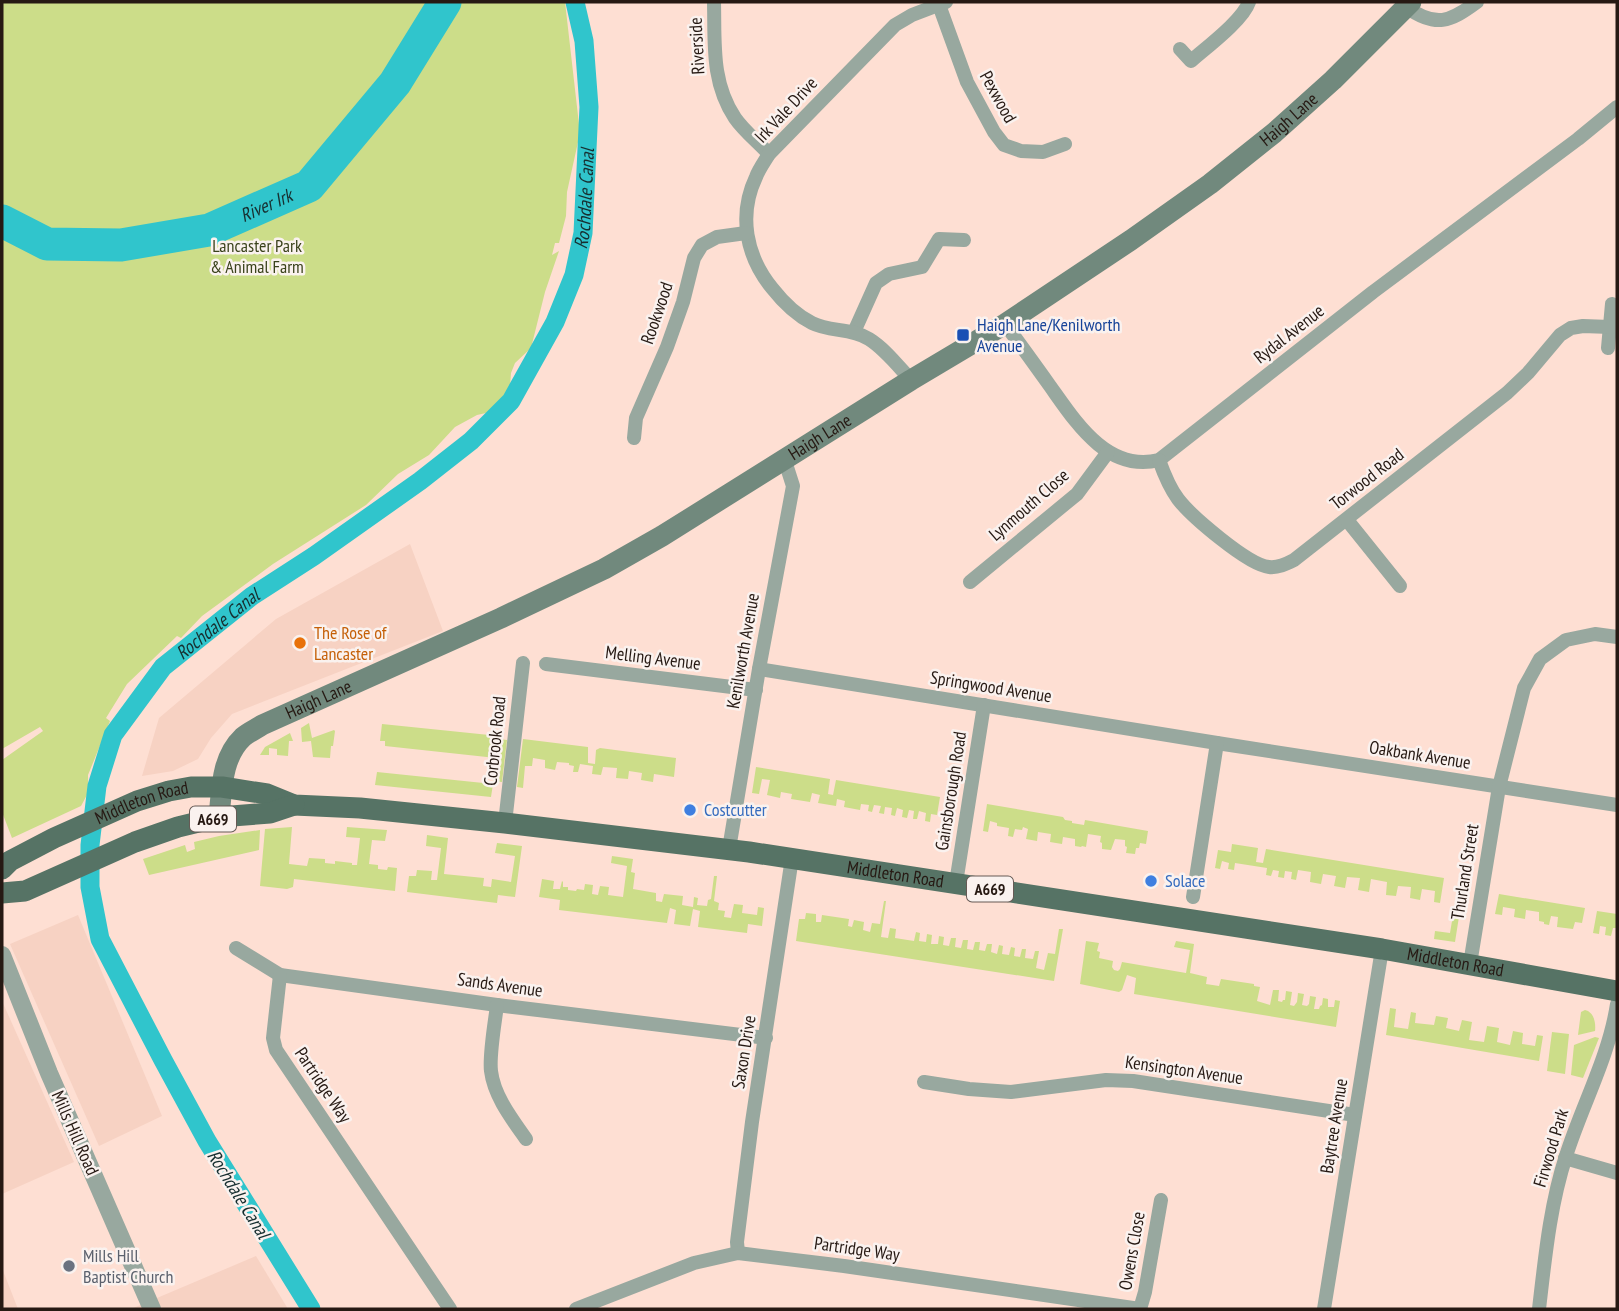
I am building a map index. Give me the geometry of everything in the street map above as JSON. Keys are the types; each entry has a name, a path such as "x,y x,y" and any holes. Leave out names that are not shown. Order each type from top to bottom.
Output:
{"main road":[{"name":"Haigh Lane","path":"219,817 225,768 233,750 244,737 262,725 604,569 663,537 911,380 1005,324 1131,240 1274,133 1409,4"},
{"name":"Middleton Road","path":"2,869 10,861 54,838 137,800 191,787 222,788 267,794 294,805 360,808 505,823 792,858 1382,949 1617,991"},
{"name":"Middleton Road","path":"2,893 25,891 135,842 178,827 219,817 270,813 294,805"}],"street":[{"name":"Riverside","path":"714,2 715,68 721,92 736,120 769,154"},
{"path":"1180,49 1191,61 1236,21 1249,2"},
{"path":"1409,4 1420,17 1447,20 1477,2"},
{"name":"Irk Vale Drive","path":"911,380 880,346 854,332 813,323 782,300 766,281 754,259 746,233 747,207 755,179 769,154 895,25 912,15 943,4"},
{"name":"Pexwood","path":"943,4 967,82 1004,145 1021,152 1043,152 1065,144"},
{"name":"Rydal Avenue","path":"1158,460 1617,107"},
{"name":"Rookwood","path":"634,438 636,418 667,347 683,302 694,258 702,245 718,237 746,233"},
{"path":"854,332 876,282 889,274 922,267 939,239 964,240"},
{"path":"1608,348 1612,304"},
{"path":"1005,324 1075,420 1093,440 1108,452 1123,459 1137,462 1158,460"},
{"name":"Torwood Road","path":"1158,460 1168,484 1187,510 1246,558 1269,568 1279,567 1294,560 1347,520 1507,393 1560,335 1571,328 1583,326 1610,327"},
{"name":"Lynmouth Close","path":"970,582 1077,494 1108,452"},
{"name":"Kenilworth Avenue","path":"729,849 793,486 785,461"},
{"path":"1347,520 1399,586"},
{"name":"Thurland Street","path":"1470,964 1499,787 1524,688 1540,659 1566,640 1595,634 1617,637"},
{"name":"Corbrook Road","path":"505,823 523,663"},
{"name":"Melling Avenue","path":"546,664 756,690"},
{"name":"Springwood Avenue","path":"759,669 1217,743"},
{"name":"Gainsborough Road","path":"956,883 984,705"},
{"path":"1193,897 1217,743"},
{"name":"Oakbank Avenue","path":"1217,743 1617,806"},
{"name":"Saxon Drive","path":"737,1253 752,1122 792,858"},
{"name":"Sands Avenue","path":"236,948 280,975 766,1038"},
{"name":"Baytree Avenue","path":"1324,1309 1382,949"},
{"name":"Mills Hill Road","path":"2,955 49,1073 152,1309"},
{"name":"Partridge Way","path":"280,975 273,1038 276,1050 450,1309"},
{"name":"Firwood Park","path":"1539,1309 1553,1209 1565,1158 1601,1066 1612,1032 1617,1004"},
{"path":"497,1005 490,1069 495,1086 526,1139"},
{"name":"Kensington Avenue","path":"924,1082 968,1090 1011,1092 1106,1080 1133,1081 1355,1115"},
{"path":"1565,1158 1617,1173"},
{"name":"Owens Close","path":"1140,1309 1161,1200"},
{"name":"Partridge Way","path":"576,1309 695,1263 737,1253 1140,1309"}],"shaded area":[{"path":"410,544 443,631 232,714 211,738 198,759 173,771 142,776 159,718 276,619"},
{"path":"78,915 162,1116 99,1146 10,944"},
{"path":"2,1001 74,1162 2,1194"},
{"path":"256,1256 288,1309 131,1309"},
{"path":"2,1268 18,1309 2,1309"}],"green space":[{"name":"Lancaster Park & Animal Farm","path":"2,2 565,2 580,133 567,192 566,216 559,243 555,243 552,255 559,251 531,348 515,363 511,373 509,400 455,427 429,455 398,474 366,505 273,564 202,616 181,638 177,636 127,684 106,718 110,721 88,775 88,793 81,806 12,838 2,812 2,760 43,731 40,727 2,749"},
{"path":"309,723 312,738 335,731 330,758 313,757 311,741 302,742 301,728"},
{"path":"382,724 499,736 499,739 507,740 502,782 493,781 496,758 385,746 385,741 380,741"},
{"path":"290,733 293,741 289,741 288,756 277,755 277,749 269,748 269,755 260,755 265,747"},
{"path":"523,739 588,747 588,763 595,764 596,750 600,748 676,758 674,777 654,774 653,782 641,780 642,773 629,771 628,779 616,778 617,768 603,767 601,775 592,774 593,766 580,764 578,772 573,772 574,766 557,762 555,770 545,768 545,760 533,758 532,766 525,766 523,788 517,787"},
{"path":"756,767 830,779 828,794 833,795 836,780 940,797 937,815 931,814 930,822 925,821 926,813 919,811 917,819 913,819 914,811 909,810 907,818 902,817 903,810 897,808 895,816 891,815 892,808 885,807 884,814 879,813 881,806 874,805 872,812 868,811 869,805 861,804 860,810 844,807 845,801 837,799 836,806 818,803 820,795 812,793 810,802 791,799 792,794 781,792 780,798 767,795 770,780 762,779 759,794 752,793"},
{"path":"377,772 493,784 491,797 375,785"},
{"path":"987,804 1063,817 1072,823 1084,825 1085,820 1148,831 1146,844 1140,843 1135,854 1126,853 1125,840 1115,839 1111,850 1102,849 1101,836 1088,834 1086,847 1081,847 1075,846 1075,839 1063,837 1062,844 1050,842 1051,834 1038,832 1037,841 1026,839 1028,829 1023,827 1022,830 1015,829 1013,837 1008,836 1009,828 997,826 997,823 990,821 988,832 983,831"},
{"path":"292,827 289,864 307,866 309,858 325,859 325,863 335,864 335,861 357,865 360,838 346,837 347,827 387,830 385,841 372,840 369,864 378,865 378,869 397,868 395,891 294,879 293,887 287,889 260,886 265,829"},
{"path":"260,830 259,850 149,875 143,859 185,845 187,852 195,849 194,842"},
{"path":"427,835 448,838 444,874 484,878 483,886 491,887 492,879 511,882 515,856 495,853 497,843 522,846 515,897 498,895 497,903 407,892 409,876 416,876 417,870 432,871 431,880 437,880 441,848 426,846"},
{"path":"1232,844 1258,848 1256,862 1263,863 1266,849 1444,878 1440,903 1434,902 1435,891 1422,889 1420,900 1410,898 1411,887 1398,886 1396,896 1386,895 1387,882 1371,879 1369,892 1358,890 1360,878 1347,877 1345,888 1334,886 1336,876 1323,874 1321,884 1310,882 1311,872 1298,870 1296,880 1291,879 1292,872 1285,871 1284,878 1278,877 1279,871 1273,870 1271,876 1266,875 1267,868 1235,863 1234,870 1228,869 1229,863 1222,861 1220,869 1215,868 1218,850 1231,852"},
{"path":"612,856 633,859 633,889 656,893 656,901 662,902 664,894 683,896 682,905 693,907 694,897 698,898 697,905 707,906 708,900 711,899 714,876 717,876 714,901 719,903 718,910 725,911 724,917 731,918 734,904 743,905 742,913 757,915 758,907 764,908 762,926 748,924 747,933 698,927 700,911 693,909 690,926 674,924 676,910 670,908 667,923 559,910 560,900 539,897 542,879 554,881 553,889 560,889 562,881 563,887 568,887 568,890 584,890 585,884 593,885 592,894 598,895 600,886 609,887 608,895 623,897 627,866 611,863"},
{"path":"1499,894 1585,908 1582,923 1575,922 1573,929 1557,927 1558,917 1551,916 1549,925 1539,921 1539,912 1526,910 1525,919 1514,917 1515,909 1503,907 1502,915 1495,914"},
{"path":"884,901 881,937 888,938 890,928 896,929 895,938 914,941 916,932 920,933 919,941 926,942 927,934 932,935 931,944 938,944 939,936 944,937 943,945 949,946 951,938 956,938 955,947 961,948 963,940 968,940 967,949 973,950 975,942 980,942 979,950 985,951 987,944 992,944 991,952 997,954 999,945 1003,946 1002,954 1009,955 1011,947 1015,948 1014,956 1020,957 1022,949 1026,949 1025,958 1033,959 1035,951 1039,951 1036,968 1044,970 1048,953 1055,954 1059,929 1063,929 1054,981 796,941 799,919 805,919 806,913 816,914 816,922 821,922 822,915 849,919 848,926 852,927 854,920 864,922 863,930 870,932 872,923 880,924"},
{"path":"1455,903 1461,904 1455,942 1434,939 1435,931 1450,933"},
{"path":"1597,911 1617,914 1617,928 1613,928 1611,936 1605,935 1606,927 1600,926 1599,934 1593,933"},
{"path":"1086,941 1099,943 1099,958 1113,961 1114,970 1120,969 1122,962 1186,973 1190,950 1174,947 1176,941 1194,944 1190,973 1207,977 1206,984 1219,986 1221,979 1254,984 1260,987 1257,1001 1270,1005 1273,990 1279,990 1278,1001 1282,1002 1285,1000 1286,991 1292,992 1290,1005 1294,1006 1298,993 1304,994 1302,1005 1309,1004 1310,996 1316,997 1314,1009 1319,1009 1323,998 1328,999 1328,1007 1334,1007 1335,1000 1340,1001 1336,1027 1134,994 1136,978 1127,975 1119,992 1080,984"},
{"path":"1390,1008 1396,1009 1394,1027 1408,1029 1411,1012 1416,1013 1415,1023 1434,1025 1436,1016 1448,1018 1446,1028 1459,1031 1462,1020 1472,1022 1469,1040 1484,1042 1487,1026 1499,1028 1497,1042 1510,1045 1513,1031 1523,1033 1522,1044 1535,1046 1537,1035 1543,1036 1539,1061 1386,1035"},
{"path":"1585,1010 1594,1018 1595,1031 1578,1035 1581,1012"},
{"path":"1552,1032 1569,1034 1565,1074 1547,1071"},
{"path":"1599,1038 1583,1078 1571,1075 1574,1045"}],"waterway":[{"name":"River Irk","path":"2,221 47,244 121,245 209,230 309,186 395,83 445,2"},
{"name":"Rochdale Canal","path":"311,1309 207,1141 100,939 90,887 90,845 97,786 113,735 163,667 252,596 420,481 471,441 511,401 555,322 574,275 583,233 589,107 584,41 575,2"}],"place":[{"name":"Haigh Lane/Kenilworth Avenue","path":"963,335"},
{"name":"The Rose of Lancaster","path":"300,643"},
{"name":"Costcutter","path":"690,810"},
{"name":"Solace","path":"1151,881"},
{"name":"Mills Hill Baptist Church","path":"69,1266"}]}
